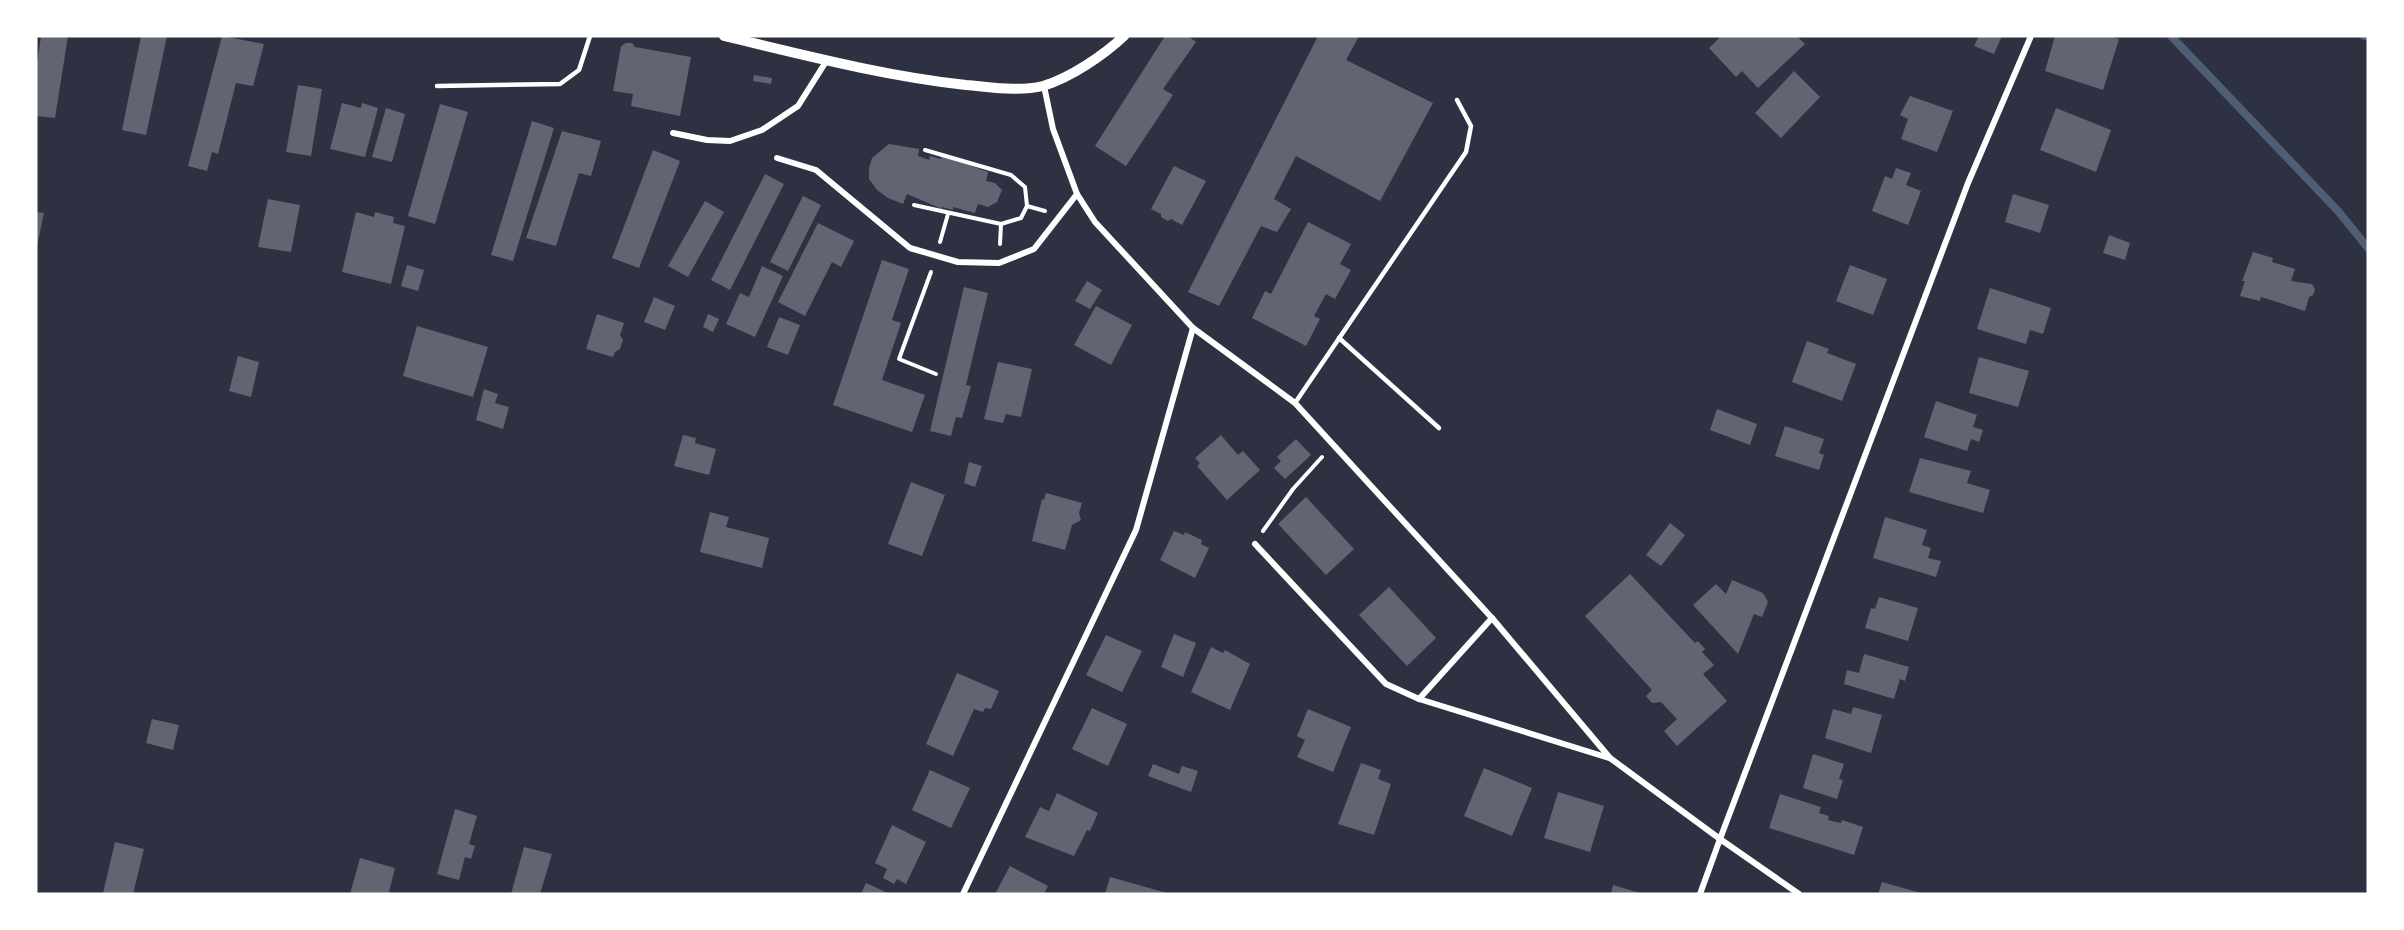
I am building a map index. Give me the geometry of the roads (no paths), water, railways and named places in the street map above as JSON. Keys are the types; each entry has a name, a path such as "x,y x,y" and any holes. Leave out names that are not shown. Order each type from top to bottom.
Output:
{"street":[{"path":"724,36 916,79 1012,90 1044,86 1108,51 1124,36"},
{"path":"1700,894 1968,183 2031,36"},
{"path":"673,133 707,140 730,141 762,130 798,106 827,60"},
{"path":"1044,86 1053,129 1077,194 1095,222 1193,328 1295,403 1492,618 1610,758 1798,894"},
{"path":"777,158 816,170 910,248 958,262 999,263 1034,249 1077,194"},
{"path":"963,894 1136,530 1193,328"},
{"path":"1255,544 1386,684 1419,699 1610,758"},
{"path":"1419,699 1492,618"}],"lane":[{"path":"437,86 560,84 579,70 590,36"},
{"path":"1295,403 1466,152 1471,126 1457,100"},
{"path":"1339,338 1439,428"}],"waterway":[{"path":"2171,36 2338,211 2368,248"}]}
